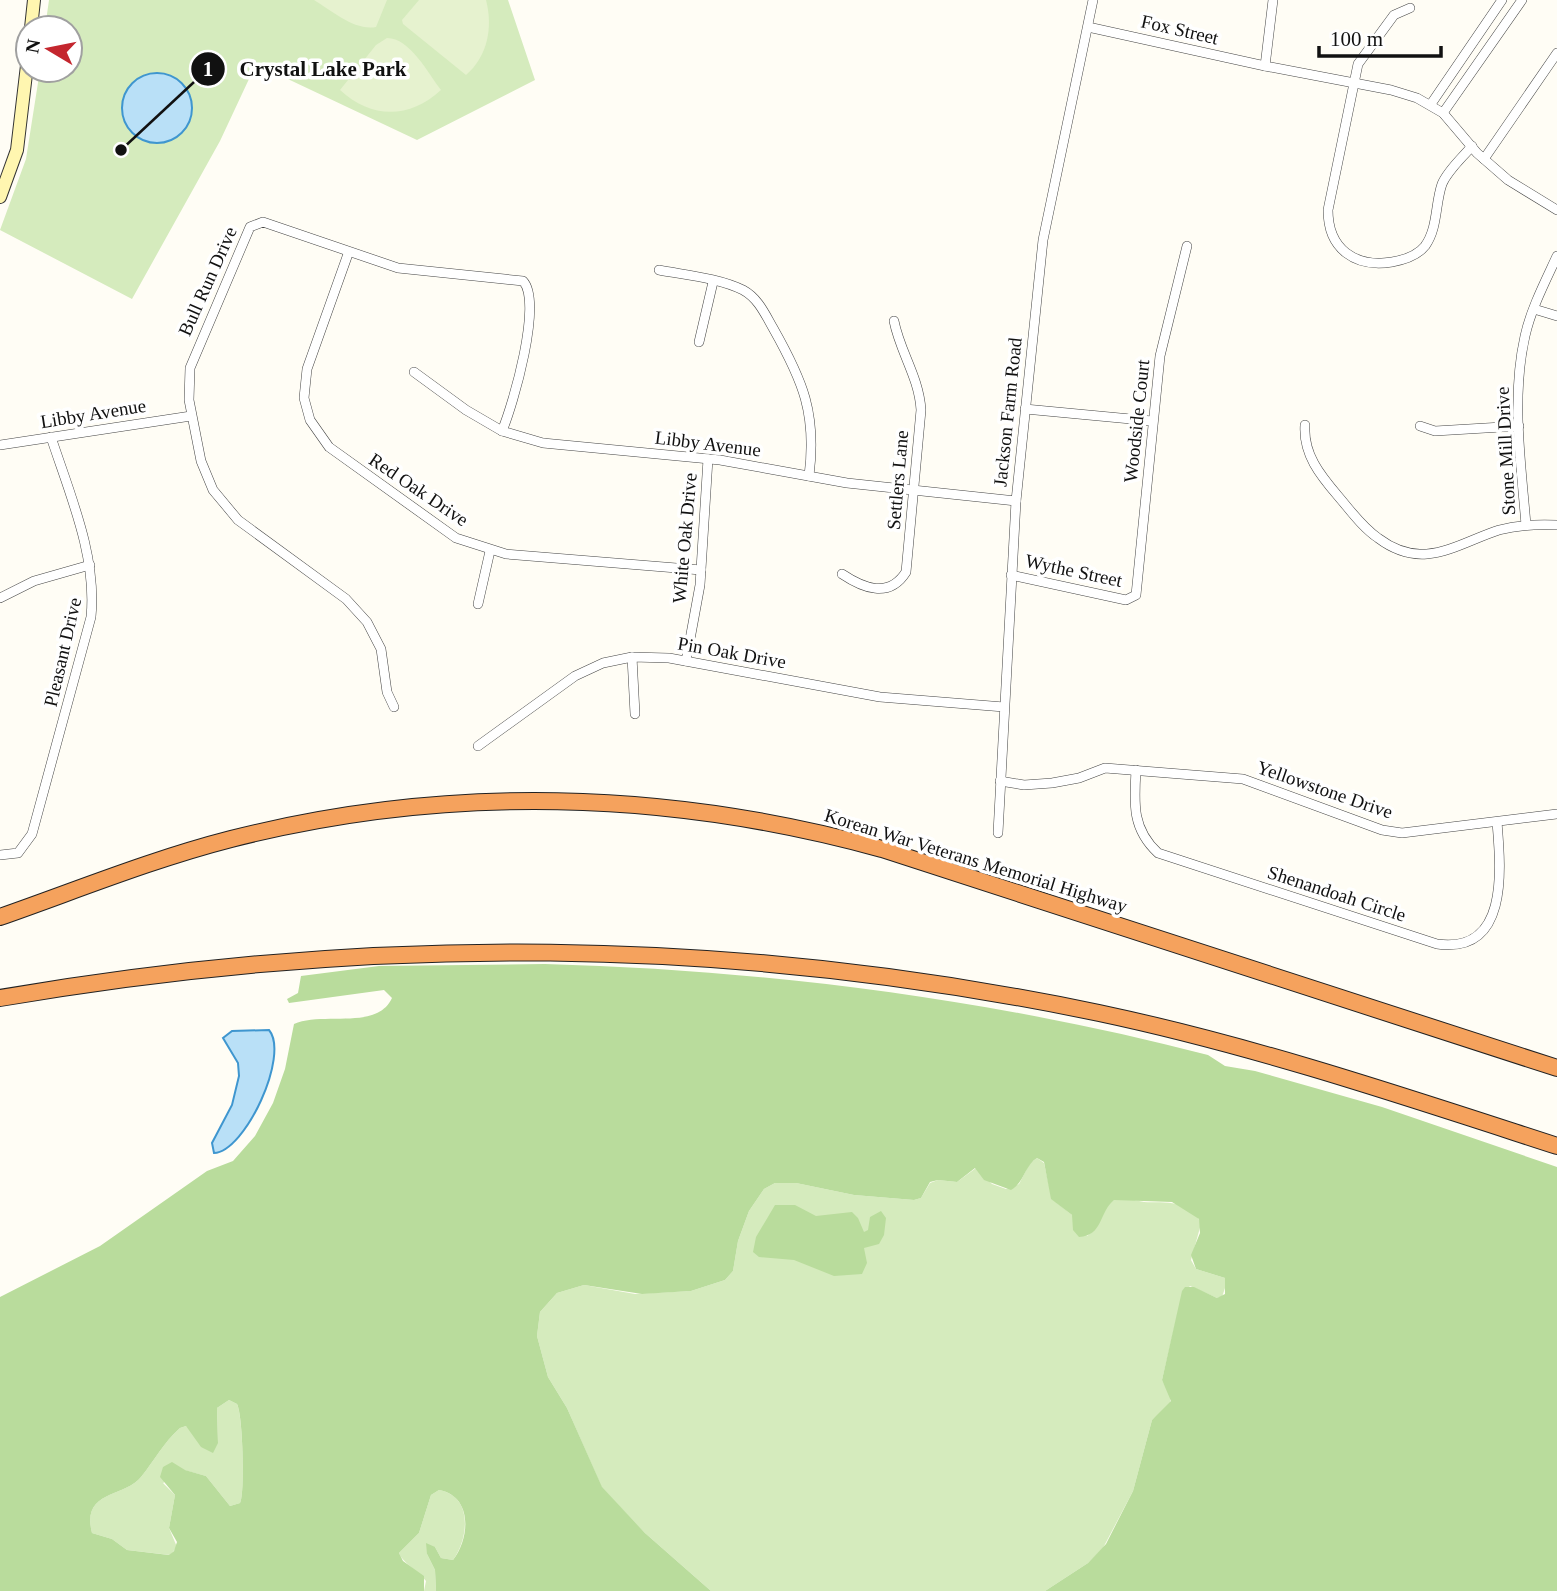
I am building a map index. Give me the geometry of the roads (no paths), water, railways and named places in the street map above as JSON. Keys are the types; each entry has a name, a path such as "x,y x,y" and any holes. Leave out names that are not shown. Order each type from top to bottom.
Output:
{"highway":[{"name":"Korean War Veterans Memorial Highway","path":"0,917 197,849 326,819 489,801 598,801 677,807 773,822 882,849 1557,1068"},
{"path":"0,998 147,975 394,954 575,952 761,961 933,984 1101,1014 1269,1055 1557,1146"}],"street":[{"name":"Jackson Farm Road","path":"998,833 1016,501 1047,209 1093,0"},
{"path":"1265,66 1273,0"},
{"path":"1431,104 1502,0"},
{"path":"1443,114 1522,0"},
{"path":"1410,8 1394,15 1361,55 1353,82 1328,222 1338,244 1358,262 1380,264 1402,260 1423,248 1432,233 1442,185 1472,146"},
{"name":"Fox Street","path":"1088,27 1265,66 1401,92 1431,104 1483,159 1525,193 1557,210"},
{"path":"1483,159 1557,53"},
{"path":"0,197 18,143 25,84"},
{"name":"Bull Run Drive","path":"394,707 387,692 381,649 367,622 346,598 227,509 206,476 191,416 189,382 193,356 254,224 263,222 348,254 410,270 518,279 526,283 529,293 522,369 502,431"},
{"name":"Woodside Court","path":"1130,599 1137,592 1152,421 1162,345 1187,246"},
{"name":"Red Oak Drive","path":"348,254 307,369 304,398 310,420 329,447 456,538 491,551 701,570"},
{"name":"Stone Mill Drive","path":"1526,525 1518,426 1522,352 1534,309 1557,256"},
{"path":"659,270 733,286 753,298 798,373 812,422 809,476"},
{"path":"699,342 713,282"},
{"path":"1534,309 1557,316"},
{"name":"Settlers Lane","path":"842,574 872,589 888,588 899,582 906,572 920,396 894,321"},
{"name":"Libby Avenue","path":"414,372 466,410 520,438 567,447 708,459 914,491 1016,501"},
{"path":"1025,409 1152,421"},
{"name":"Libby Avenue","path":"0,445 191,416"},
{"path":"1306,425 1309,454 1324,479 1369,531 1392,546 1418,554 1436,554 1460,548 1500,530 1526,525 1557,525"},
{"path":"1420,426 1434,431 1518,426"},
{"name":"Pleasant Drive","path":"0,855 12,856 24,848 41,806 88,635 93,594 90,565 51,437"},
{"name":"White Oak Drive","path":"686,661 701,570 708,459"},
{"path":"478,604 491,551"},
{"path":"0,598 28,583 90,565"},
{"name":"Wythe Street","path":"1011,575 1130,599"},
{"path":"632,657 635,714"},
{"name":"Pin Oak Drive","path":"478,746 575,677 603,663 632,657 686,661 880,697 1003,707"},
{"name":"Yellowstone Drive","path":"1000,781 1024,785 1079,778 1105,768 1243,779 1382,830 1402,833 1557,814"},
{"name":"Shenandoah Circle","path":"1136,771 1136,817 1143,839 1158,853 1437,944 1464,944 1480,934 1495,911 1500,858 1497,822"}],"water":[{"path":"157,73 182,83 192,108 182,133 157,143 132,133 122,108 132,83"},
{"path":"269,1030 274,1042 274,1060 261,1100 239,1137 226,1148 214,1153 212,1143 232,1105 239,1076 238,1063 223,1038 232,1031"}],"place":[{"name":"Crystal Lake Park","path":"121,150"}]}
